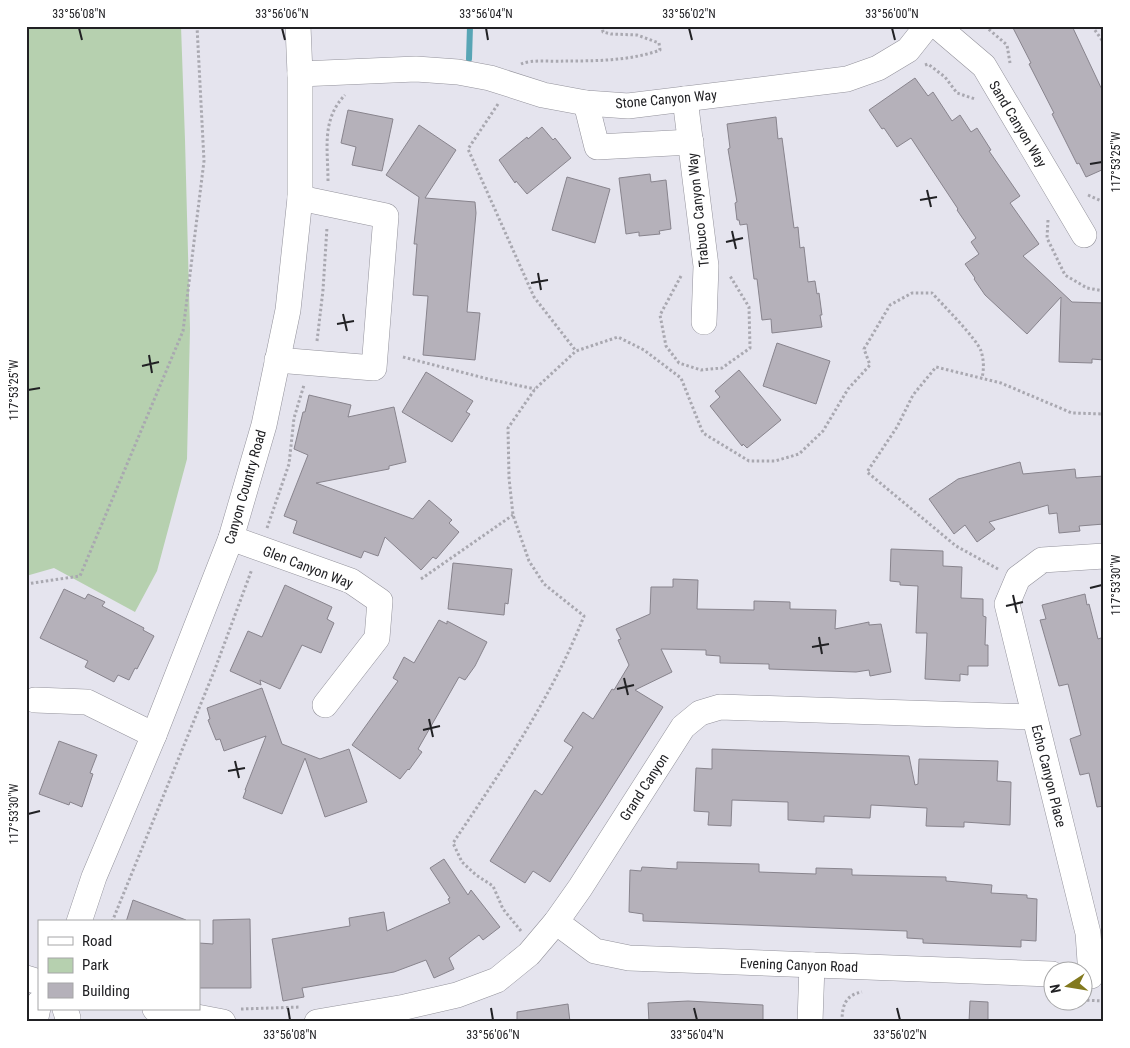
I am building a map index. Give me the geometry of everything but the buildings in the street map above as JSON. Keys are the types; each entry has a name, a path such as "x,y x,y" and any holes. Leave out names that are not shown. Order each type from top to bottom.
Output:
{"street":[{"name":"Canyon Country Road","path":"80,920 94,877 154,735 231,538 264,425 288,310 300,198 298,26"},
{"name":"Stone Canyon Way","path":"300,74 416,69 458,72 490,78 543,95 586,103 628,106 847,79 878,68 908,50 927,26"},
{"name":"Sand Canyon Way","path":"938,26 984,66 1084,235"},
{"name":"Trabuco Canyon Way","path":"686,99 706,266 704,322"},
{"path":"586,103 597,147 690,142"},
{"path":"277,360 374,368 386,216 300,198"},
{"name":"Glen Canyon Way","path":"231,538 351,581 380,601 377,638 325,705"},
{"path":"1011,576 1042,560 1104,556"},
{"name":"Echo Canyon Place","path":"1011,576 1007,604 1088,933 1091,960"},
{"path":"35,700 87,702 154,735"},
{"name":"Grand Canyon","path":"313,1014 423,1003 457,995 496,980 529,954 556,922 580,888 683,726 700,713 720,707 1034,717"},
{"name":"Evening Canyon Road","path":"556,922 595,951 629,958 1042,974"},
{"path":"810,1022 812,965"},
{"path":"26,978 38,982"},
{"path":"35,1022 38,1008"},
{"path":"167,1010 231,1016"}],"path":[{"path":"26,584 80,576 182,331 204,162 197,26"},
{"path":"519,66 523,63 626,58 660,50 659,43 637,35 603,32 602,26"},
{"path":"1092,26 1104,43"},
{"path":"921,67 928,64 946,77 957,93 972,97 980,103"},
{"path":"113,920 215,668 289,464 294,418 317,340 321,306 328,204 328,126 336,106 348,93"},
{"path":"490,100 506,105"},
{"path":"499,103 468,149 534,297 576,351"},
{"path":"1048,213 1047,238 1065,275 1087,288 1104,291"},
{"path":"684,273 660,315 666,346 679,363 702,370 722,368 750,348 749,307 727,272"},
{"path":"524,935 503,909 493,886 476,875 462,862 454,843 513,753 572,647 584,616 544,584 529,561 513,515 509,478 508,428 535,389 576,351 618,337 644,350 681,378 703,433 749,461 775,461 799,454 823,430 848,389 870,365 864,349 890,305 912,293 932,293 957,321 980,349 984,368 982,378"},
{"path":"403,357 535,389"},
{"path":"1011,576 956,546 866,472 897,427 913,395 936,367 1001,383 1072,413 1104,414"},
{"path":"421,579 513,515"},
{"path":"842,1022 842,1007 854,994 869,990"},
{"path":"231,1016 313,1014"}],"green space":[{"path":"26,26 181,26 190,329 187,459 157,571 135,612 54,568 26,576"}],"waterway":[{"path":"469,59 470,26"}]}
